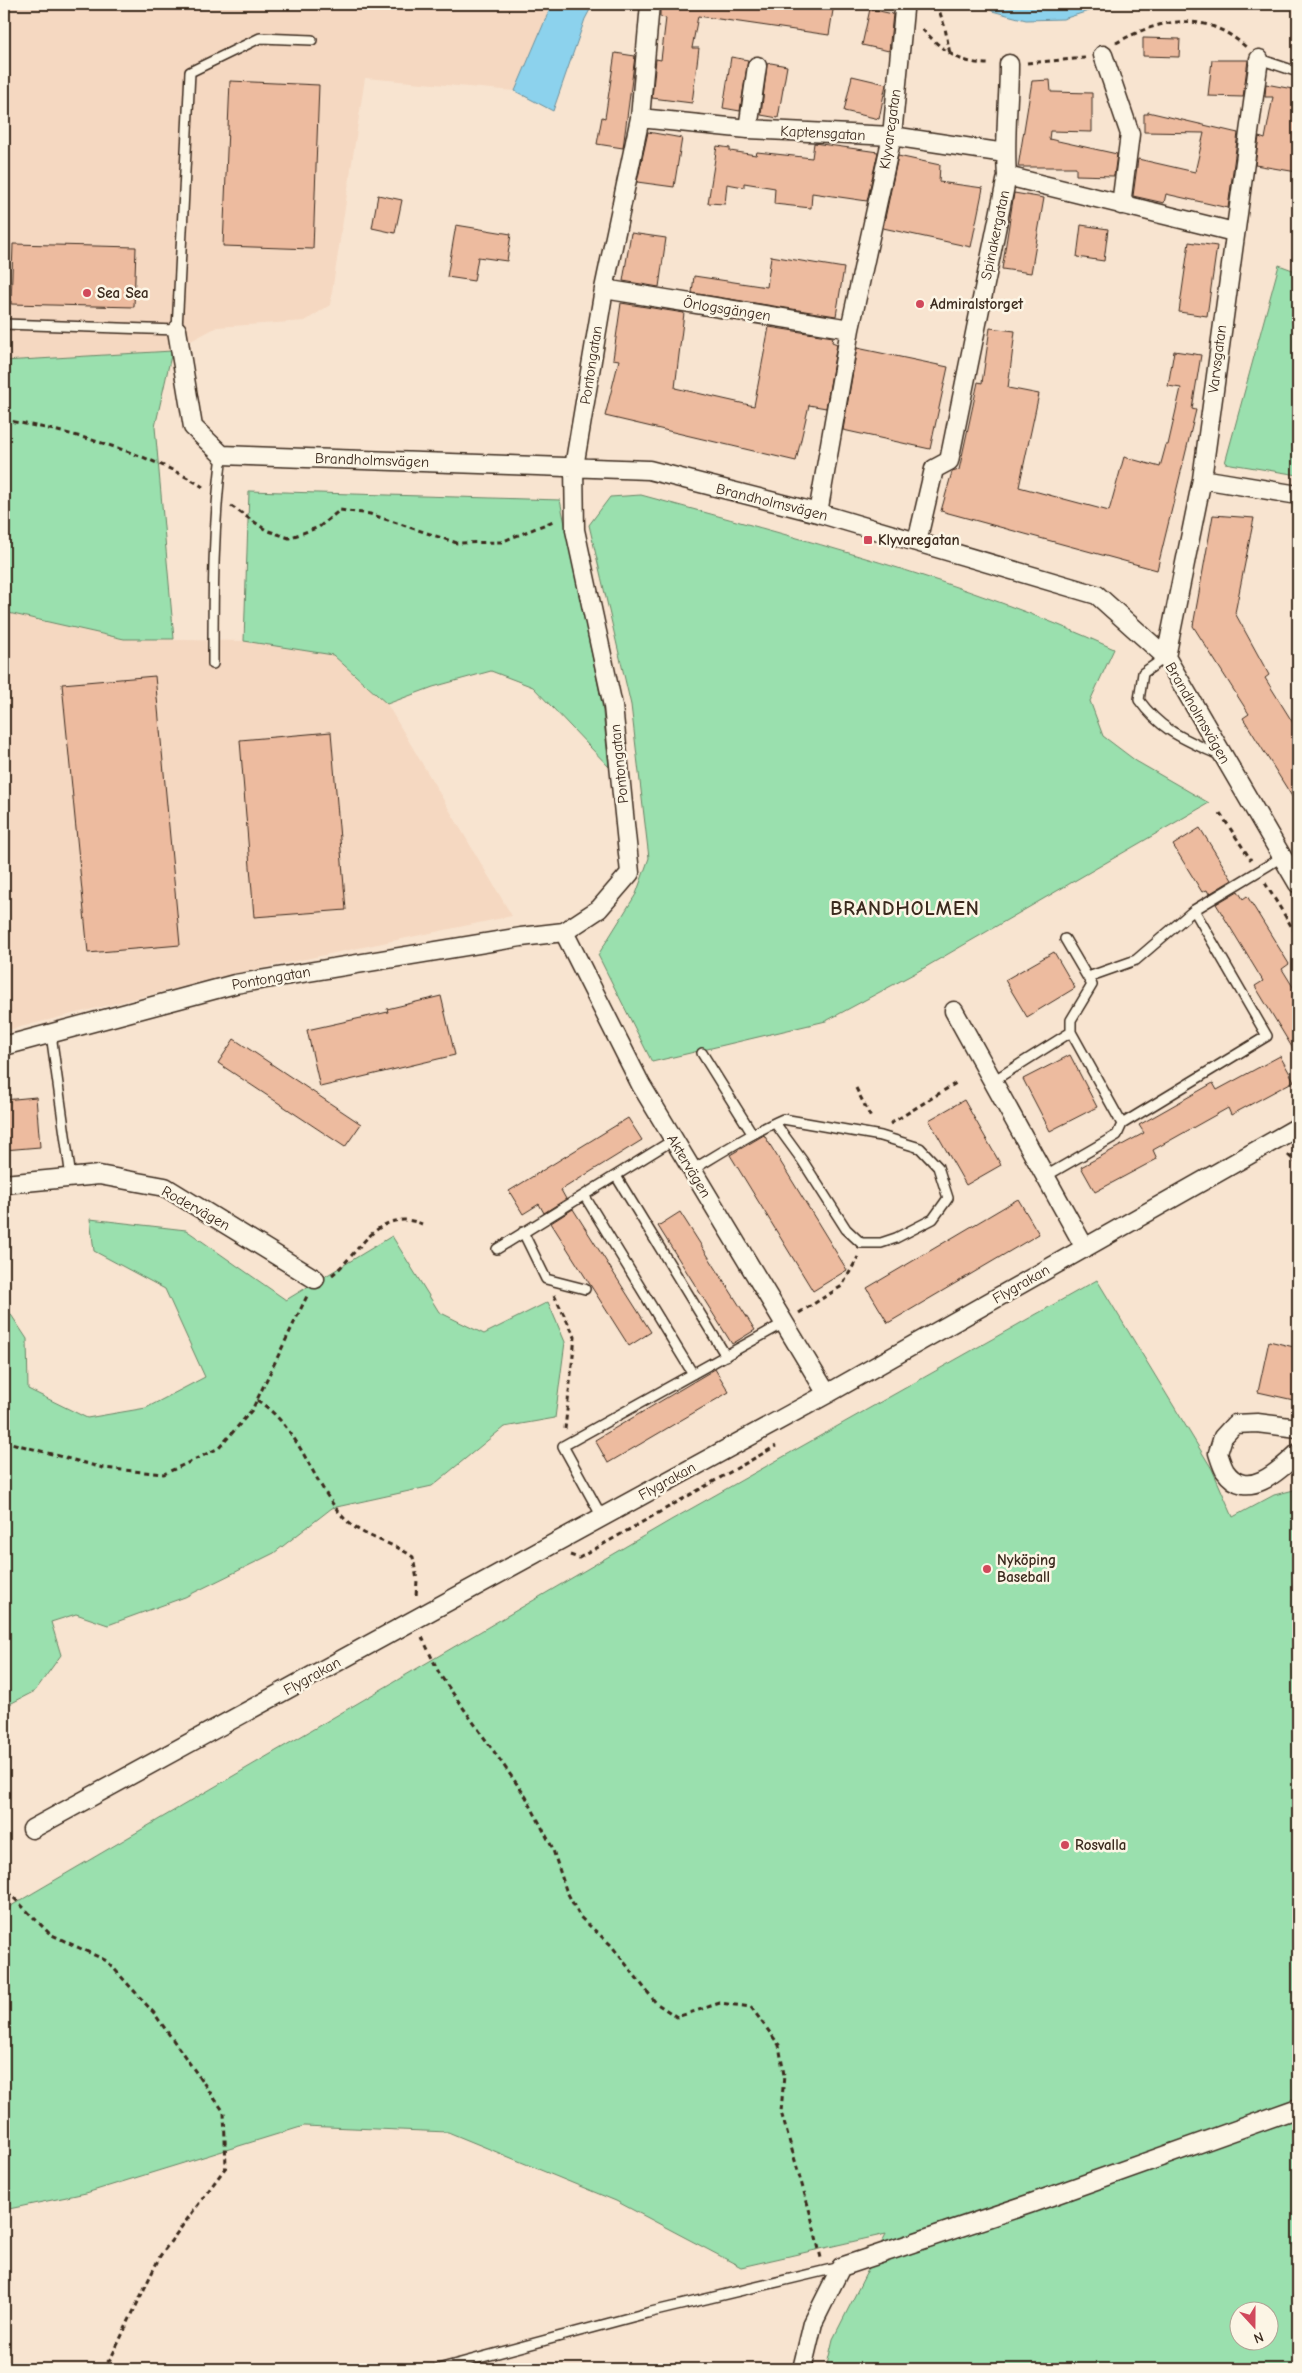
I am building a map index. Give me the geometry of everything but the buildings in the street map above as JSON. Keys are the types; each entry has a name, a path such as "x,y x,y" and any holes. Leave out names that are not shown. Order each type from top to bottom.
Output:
{"street":[{"name":"Pontongatan","path":"4,1046 235,984 522,936 564,932 599,909 630,873 613,706 575,530 574,467 604,290 640,118 650,4"},
{"name":"Klyvaregatan","path":"818,513 850,329 892,136 904,10"},
{"path":"1103,55 1130,134 1121,205"},
{"name":"Varvsgatan","path":"1166,656 1202,479 1234,232 1259,59"},
{"name":"Spinakergatan","path":"918,542 934,469 949,461 1007,176 1005,153 1010,109 1009,64"},
{"path":"748,129 757,66"},
{"name":"Kaptensgatan","path":"640,118 748,129 892,136 1005,153"},
{"path":"1007,176 1234,232"},
{"name":"Örlogsgängen","path":"604,290 850,329"},
{"path":"177,330 193,427 222,455"},
{"name":"Brandholmsvägen","path":"222,455 649,470 818,513 1097,595 1166,656 1223,757 1289,860 1298,884"},
{"path":"1202,479 1298,495"},
{"name":"Aktervägen","path":"564,932 641,1085 827,1394"},
{"path":"954,1011 1085,1248"},
{"name":"Flygrakan","path":"32,1829 827,1394 1298,1127"},
{"name":"Rodervägen","path":"4,1184 99,1175 165,1187 315,1279"},
{"path":"1298,1428 1256,1423 1235,1424 1223,1437 1218,1453 1226,1472 1238,1482 1249,1483 1262,1482 1274,1475 1298,1453"},
{"path":"802,2369 813,2323 832,2269 1029,2204 1298,2108"}],"lane":[{"path":"4,324 177,330 190,72 260,38 312,40"},
{"path":"1259,59 1298,72"},
{"path":"213,664 214,565 217,496 222,455"},
{"path":"1166,656 1143,674 1140,700 1151,717 1169,732 1223,757"},
{"path":"1088,977 1136,960 1194,910 1289,860"},
{"path":"1046,1176 1117,1135 1122,1124 1267,1036 1194,910"},
{"path":"1065,940 1092,985 1071,1020 1071,1032 1122,1124"},
{"path":"993,1081 1071,1032"},
{"path":"51,1034 71,1178"},
{"path":"702,1053 750,1130"},
{"path":"692,1170 755,1132 775,1122 783,1119 880,1134 920,1148 938,1167 948,1198 933,1218 896,1238 881,1243 861,1243 846,1229 775,1122"},
{"path":"497,1248 673,1140"},
{"path":"616,1176 726,1356"},
{"path":"584,1195 693,1374"},
{"path":"523,1232 546,1279 585,1289"},
{"path":"602,1516 563,1446 784,1323"},
{"path":"438,2369 647,2313 832,2269"}],"path":[{"path":"937,4 945,28 950,55"},
{"path":"904,10 950,55 976,64 1070,60 1103,55 1108,47 1134,32 1181,20 1214,25 1238,40 1259,59"},
{"path":"4,420 50,428 115,447 190,479 266,530 289,538 319,527 340,510 370,514 457,543 501,542 575,513"},
{"path":"856,1088 880,1134 956,1083"},
{"path":"4,1441 103,1468 164,1474 219,1448 252,1410 315,1279 329,1277 337,1271 374,1230 388,1224 403,1222 415,1221 422,1224"},
{"path":"784,1323 842,1286 860,1254 861,1243"},
{"path":"555,1297 575,1337 566,1410"},
{"path":"257,1400 275,1411 297,1440 320,1483 344,1518 372,1537 399,1546 413,1557 417,1580 416,1619 440,1675 526,1797 552,1847 566,1890 580,1917 610,1945 656,2003 677,2016 720,2003 751,2006 779,2045 784,2075 781,2112 812,2216 832,2269"},
{"path":"4,1883 12,1896 50,1934 107,1961 154,2013 224,2112 226,2167 160,2256 110,2358 102,2369"}],"shaded area":[{"path":"4,4 552,4 515,91 365,78 330,305 305,321 217,327 172,351 4,361"},
{"path":"4,612 124,639 244,641 333,655 387,704 512,916 234,974 4,1031"}],"green space":[{"path":"1279,265 1298,272 1298,475 1225,463"},
{"path":"172,351 155,427 174,639 124,639 4,612 4,361"},
{"path":"249,491 560,500 602,704 609,767 533,687 491,671 433,687 387,704 333,655 244,641"},
{"path":"641,495 821,545 941,582 1000,602 1114,649 1090,701 1103,736 1136,761 1209,803 917,972 826,1021 652,1062 598,955 636,894 649,858 631,705 589,525 610,497"},
{"path":"90,1219 186,1230 286,1300 392,1236 439,1312 484,1334 548,1302 565,1342 555,1418 504,1427 432,1486 332,1508 274,1553 185,1597 108,1625 76,1614 51,1622 61,1655 35,1691 4,1707 4,1304 27,1339 28,1389 87,1418 146,1408 205,1377 165,1289 94,1251"},
{"path":"1097,1280 1212,1469 1233,1517 1274,1495 1298,1489 1298,2369 826,2369 833,2339 886,2234 741,2267 616,2201 448,2132 304,2126 86,2193 4,2210 4,1910 671,1520"}],"water":[{"path":"552,4 593,4 585,19 553,111 515,91"},
{"path":"988,4 1111,4 1063,19 1026,20 992,11"}],"place":[{"name":"Sea Sea","path":"87,293"},
{"name":"Admiralstorget","path":"920,304"},
{"name":"Klyvaregatan","path":"868,540"},
{"name":"Nyköping Baseball","path":"987,1569"},
{"name":"Rosvalla","path":"1065,1845"}],"district":[{"name":"BRANDHOLMEN","path":"905,908"}]}
